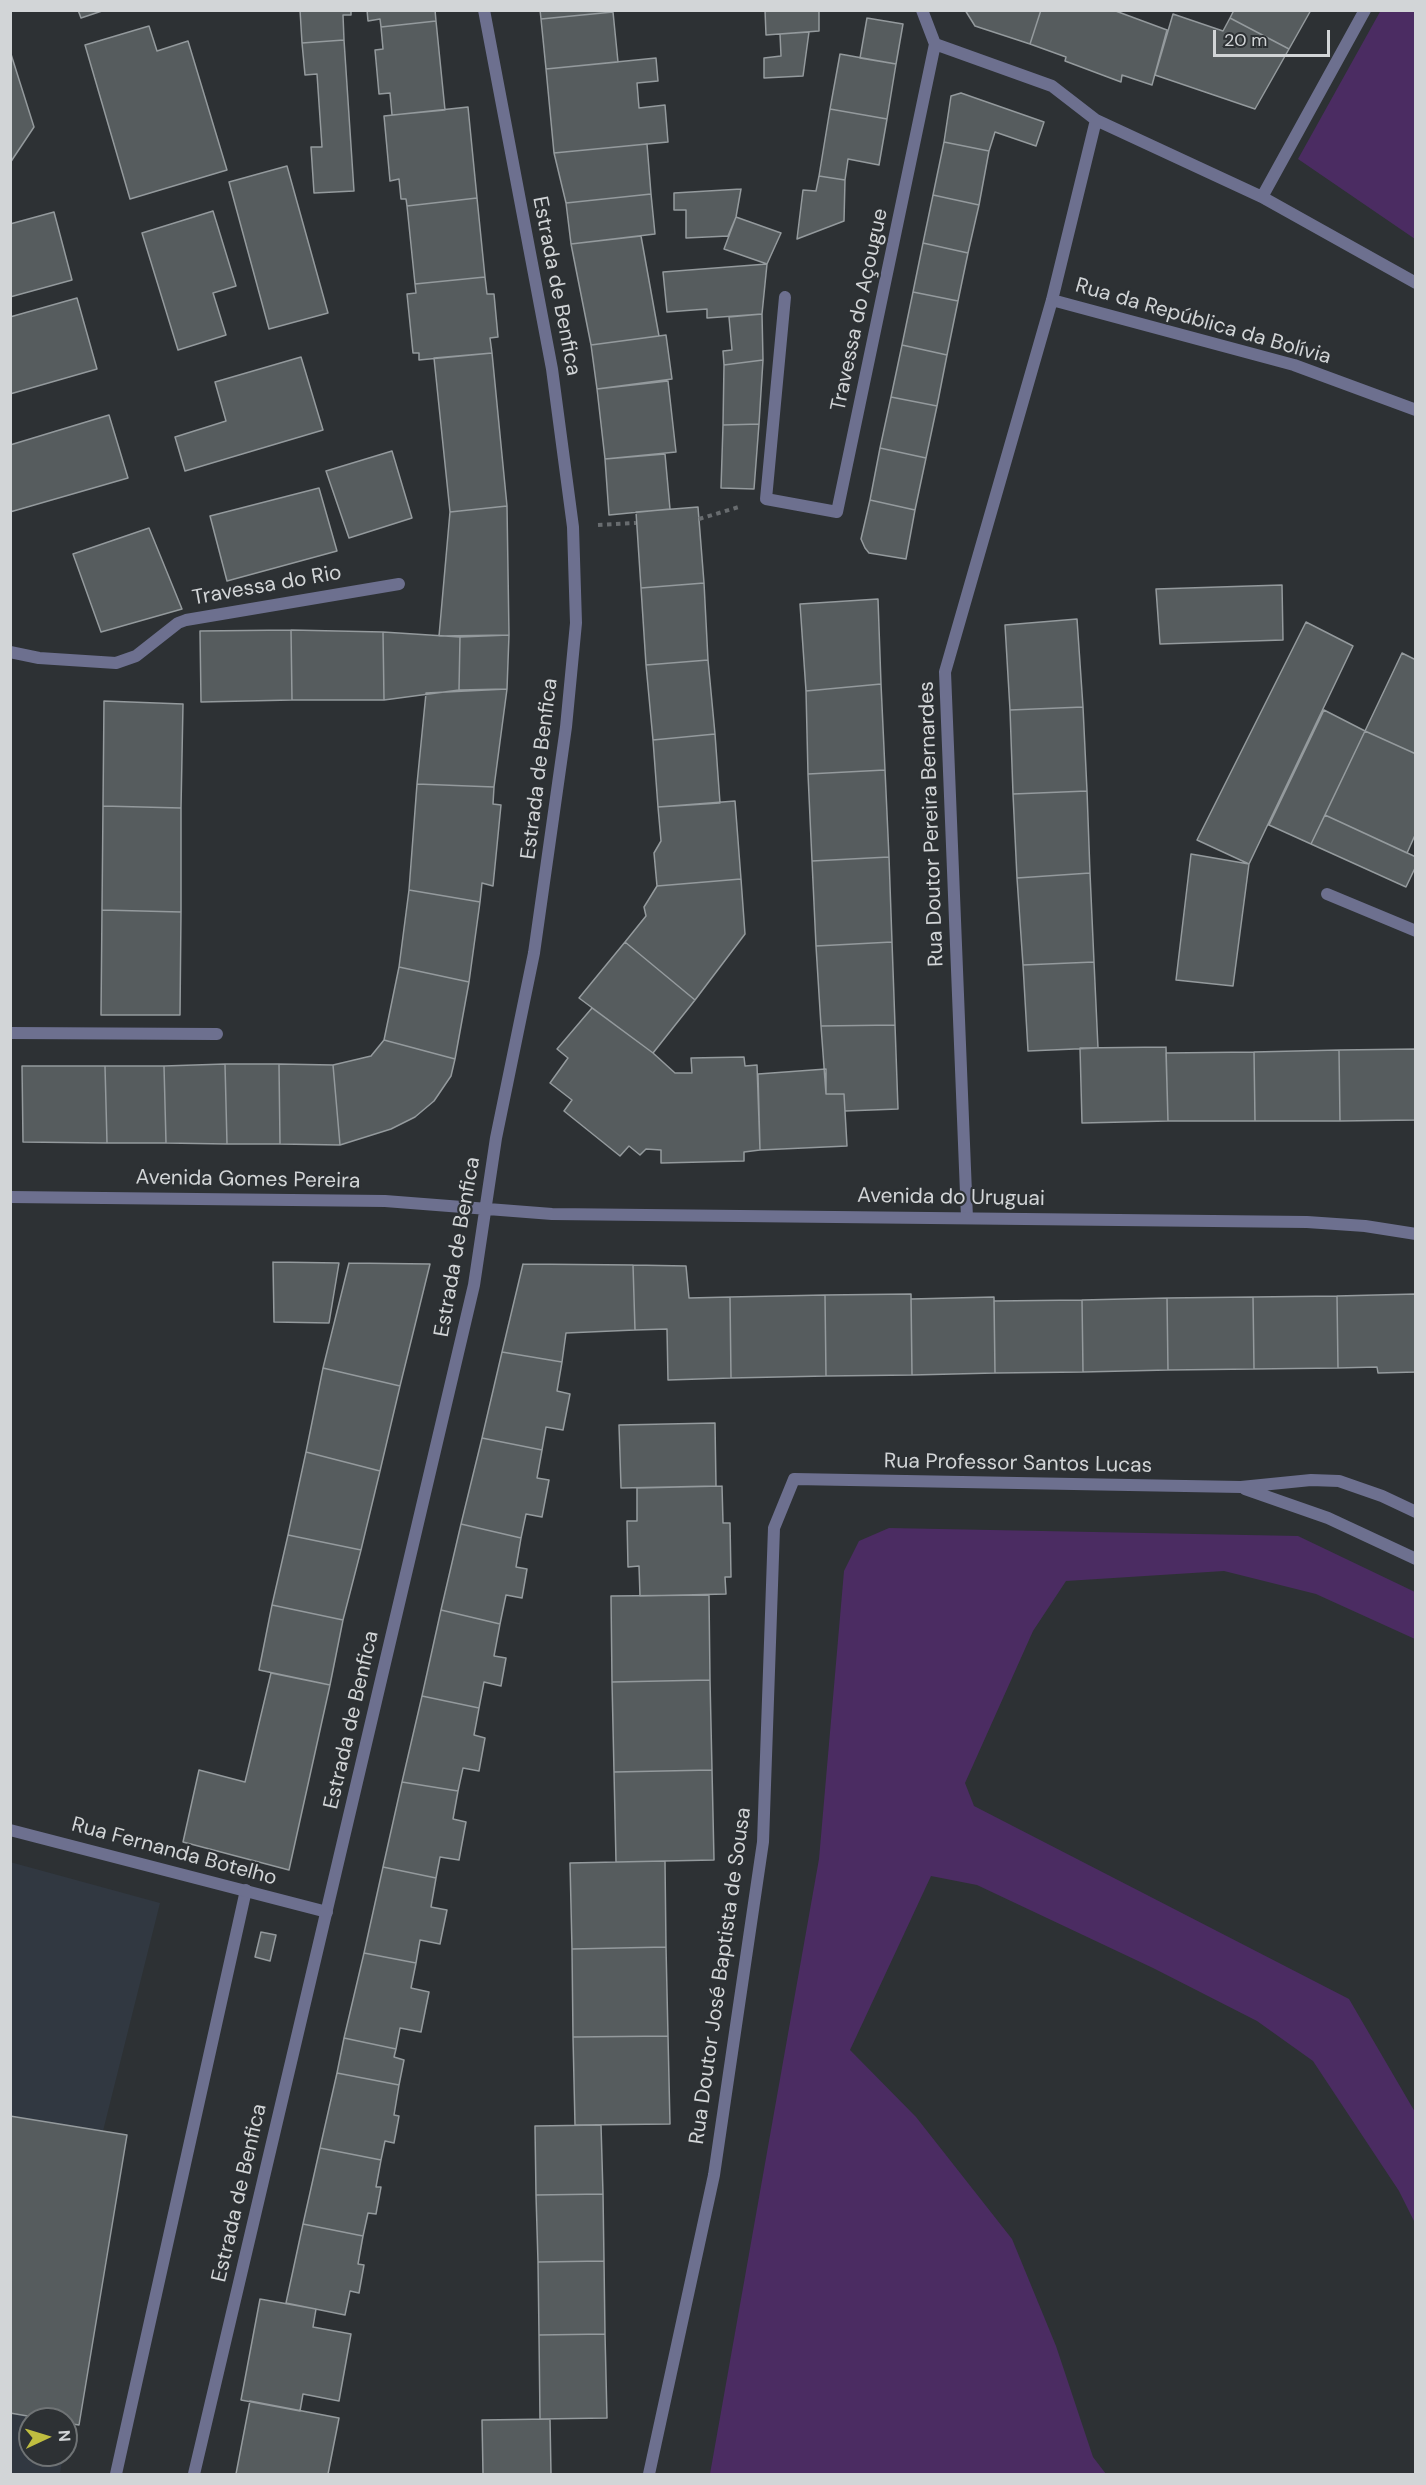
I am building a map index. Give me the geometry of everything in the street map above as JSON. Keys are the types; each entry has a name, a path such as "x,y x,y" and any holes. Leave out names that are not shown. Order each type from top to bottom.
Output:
{"street":[{"name":"Estrada de Benfica","path":"194,2475 474,1284 496,1138 534,953 566,727 576,623 573,526 552,369 484,10"},
{"path":"921,10 935,44 1052,86 1096,120 1262,197 1416,283"},
{"path":"1262,197 1365,10"},
{"name":"Travessa do Açougue","path":"766,499 837,512 935,44"},
{"name":"Rua da República da Bolívia","path":"1096,120 1052,300 1294,364 1416,410"},
{"path":"766,499 785,297"},
{"name":"Rua Doutor Pereira Bernardes","path":"967,1218 945,672 1052,300"},
{"name":"Travessa do Rio","path":"10,652 39,658 116,663 136,656 178,623 186,620 399,584"},
{"path":"1327,894 1416,931"},
{"path":"10,1033 217,1034"},
{"name":"Avenida Gomes Pereira","path":"10,1197 385,1200 485,1209"},
{"name":"Avenida do Uruguai","path":"485,1209 552,1214 1307,1222 1365,1226 1416,1234"},
{"name":"Rua Professor Santos Lucas","path":"794,1479 1241,1487 1311,1480 1339,1481 1382,1496 1416,1512"},
{"name":"Rua Doutor José Baptista de Sousa","path":"649,2475 716,2163 763,1842 774,1528 794,1479"},
{"name":"Rua Professor Santos Lucas","path":"1241,1487 1328,1518 1416,1559"},
{"name":"Rua Fernanda Botelho","path":"10,1830 327,1912"},
{"path":"116,2475 246,1890"}],"path":[{"path":"699,519 766,499"},
{"path":"573,526 636,523"}],"shaded area":[{"path":"1381,10 1415,11 1415,239 1298,159"},
{"path":"889,1528 1298,1536 1415,1592 1415,1639 1316,1594 1224,1571 1066,1581 1033,1631 965,1783 974,1806 1349,1999 1415,2112 1415,2223 1399,2191 1313,2061 1257,2021 1153,1968 977,1885 931,1876 850,2050 916,2117 1012,2239 1056,2346 1093,2457 1106,2474 710,2474 819,1859 844,1571 859,1541"},
{"path":"10,1862 160,1903 103,2131 127,2135 79,2425 78,2407 18,2407 18,2467 61,2467 60,2474 11,2474"}],"building":[{"path":"78,10 105,10 81,18"},
{"path":"300,10 351,10 351,15 343,15 344,40 302,43"},
{"path":"367,10 435,10 436,21 381,27 380,19 368,21"},
{"path":"540,10 613,10 613,12 541,19"},
{"path":"765,10 819,10 819,31 766,35"},
{"path":"965,10 1041,10 1030,44 975,26"},
{"path":"1041,10 1113,10 1167,30 1152,85 1122,75 1121,82 1065,61 1066,57 1030,44"},
{"path":"1234,10 1311,10 1289,49 1230,18"},
{"path":"613,12 618,62 546,69 541,19"},
{"path":"1173,14 1223,31 1230,18 1289,49 1255,109 1155,75"},
{"path":"867,18 903,24 896,64 860,58"},
{"path":"436,21 445,110 392,115 390,93 379,94 375,50 383,49 381,27"},
{"path":"149,26 157,51 188,41 227,170 130,199 85,45"},
{"path":"809,32 803,76 764,78 764,58 781,56 780,34"},
{"path":"344,40 354,191 314,193 311,147 322,147 317,74 305,75 302,43"},
{"path":"10,51 34,127 10,163"},
{"path":"840,54 896,64 887,119 830,109"},
{"path":"656,58 658,81 637,83 639,108 665,105 668,142 554,153 546,69"},
{"path":"961,93 1044,122 1036,146 995,132 989,151 944,142 951,96"},
{"path":"468,107 477,198 407,206 406,199 401,199 399,179 390,181 384,116"},
{"path":"830,109 887,119 879,165 848,159 845,180 819,176"},
{"path":"944,142 989,151 979,205 933,195"},
{"path":"647,144 651,194 566,203 554,153"},
{"path":"287,166 328,313 269,329 229,182"},
{"path":"819,176 845,180 844,221 797,239 803,190 816,191"},
{"path":"741,189 736,217 728,236 686,238 686,210 674,210 674,193"},
{"path":"651,194 655,234 571,244 566,203"},
{"path":"933,195 979,205 968,253 923,243"},
{"path":"477,198 485,277 415,284 407,206"},
{"path":"213,211 236,286 213,293 226,335 178,350 142,233"},
{"path":"54,212 72,280 10,297 10,224"},
{"path":"736,217 781,233 767,264 724,249"},
{"path":"641,236 659,336 591,345 571,244"},
{"path":"923,243 968,253 958,301 913,292"},
{"path":"767,264 762,314 707,318 707,309 667,312 663,272"},
{"path":"485,277 487,294 494,294 498,337 490,338 492,353 419,360 419,353 413,353 407,294 416,293 415,284"},
{"path":"913,292 958,301 947,355 902,345"},
{"path":"77,298 97,369 10,394 10,317"},
{"path":"762,314 763,360 724,365 723,351 732,350 729,317"},
{"path":"666,335 672,379 597,389 591,345"},
{"path":"902,345 947,355 937,406 891,397"},
{"path":"492,353 507,506 450,512 434,358"},
{"path":"301,357 323,430 185,471 175,437 226,421 215,382"},
{"path":"763,360 759,424 723,425 724,365"},
{"path":"668,381 676,452 605,459 597,389"},
{"path":"891,397 937,406 926,458 880,448"},
{"path":"109,415 128,478 10,512 10,445"},
{"path":"759,424 754,489 721,488 723,425"},
{"path":"880,448 926,458 915,510 870,500"},
{"path":"392,451 412,518 349,538 326,471"},
{"path":"665,454 670,509 609,515 605,459"},
{"path":"319,488 337,551 227,581 210,516"},
{"path":"870,500 915,510 906,559 869,553 865,548 861,539"},
{"path":"507,506 509,635 439,636 450,512"},
{"path":"698,507 704,583 641,588 636,512"},
{"path":"149,528 182,609 101,632 73,554"},
{"path":"704,583 708,660 646,665 641,588"},
{"path":"1282,585 1283,640 1160,644 1156,589"},
{"path":"878,599 881,684 806,691 800,604"},
{"path":"1077,619 1083,707 1010,710 1005,625"},
{"path":"1306,622 1353,646 1249,864 1197,840"},
{"path":"291,630 383,632 384,700 292,700"},
{"path":"291,630 292,700 201,702 200,631"},
{"path":"383,632 460,637 459,690 384,700"},
{"path":"509,635 507,689 459,690 460,637"},
{"path":"1402,653 1416,660 1416,754 1365,731"},
{"path":"708,660 715,734 653,740 646,665"},
{"path":"881,684 885,770 808,774 806,691"},
{"path":"507,689 494,787 417,784 426,693"},
{"path":"104,701 183,704 181,808 103,806"},
{"path":"1083,707 1087,791 1013,794 1010,710"},
{"path":"1324,710 1365,731 1311,844 1269,825"},
{"path":"1365,731 1416,754 1416,833 1407,853 1325,815"},
{"path":"715,734 720,803 658,807 653,740"},
{"path":"885,770 889,857 812,861 808,774"},
{"path":"417,784 494,787 493,804 501,805 493,886 482,883 480,902 409,890"},
{"path":"1087,791 1090,873 1017,878 1013,794"},
{"path":"735,801 741,879 657,886 654,853 661,841 658,807"},
{"path":"103,806 181,808 181,912 102,910"},
{"path":"1325,815 1416,857 1416,866 1406,887 1311,844"},
{"path":"1191,854 1249,864 1233,986 1176,980"},
{"path":"889,857 892,942 816,946 812,861"},
{"path":"1090,873 1094,962 1023,965 1017,878"},
{"path":"741,879 745,934 695,1000 625,942 646,916 644,907 657,886"},
{"path":"409,890 480,902 469,982 399,967"},
{"path":"102,910 181,912 180,1015 101,1015"},
{"path":"625,942 695,1000 653,1053 579,998"},
{"path":"892,942 895,1025 821,1026 816,946"},
{"path":"1094,962 1098,1048 1028,1051 1023,965"},
{"path":"399,967 469,982 455,1059 384,1040"},
{"path":"592,1008 653,1053 675,1073 692,1073 691,1058 744,1057 745,1066 757,1065 760,1150 744,1152 744,1161 661,1163 661,1150 646,1149 640,1155 629,1146 620,1156 564,1111 572,1100 550,1083 568,1058 557,1049"},
{"path":"895,1025 898,1109 845,1111 844,1094 826,1094 821,1026"},
{"path":"384,1040 455,1059 451,1076 434,1101 415,1117 391,1129 340,1145 333,1065 371,1056"},
{"path":"1166,1047 1168,1121 1082,1123 1080,1048"},
{"path":"1416,1049 1416,1120 1340,1121 1339,1050"},
{"path":"1339,1050 1340,1121 1255,1121 1254,1052"},
{"path":"1254,1052 1255,1121 1168,1121 1166,1053"},
{"path":"225,1064 227,1144 166,1143 164,1066"},
{"path":"225,1064 279,1064 280,1144 227,1144"},
{"path":"279,1064 333,1065 340,1145 280,1144"},
{"path":"22,1066 105,1066 107,1143 23,1142"},
{"path":"105,1066 164,1066 166,1143 107,1143"},
{"path":"826,1069 826,1094 844,1094 847,1146 760,1150 758,1074"},
{"path":"273,1262 339,1263 329,1323 274,1322"},
{"path":"349,1263 430,1264 400,1386 323,1368"},
{"path":"523,1264 633,1265 635,1330 566,1333 562,1362 502,1352"},
{"path":"633,1265 686,1266 689,1298 730,1297 731,1378 668,1380 667,1329 635,1330"},
{"path":"911,1294 912,1375 826,1376 825,1295"},
{"path":"1416,1294 1416,1372 1378,1373 1377,1367 1338,1368 1337,1296"},
{"path":"825,1295 826,1376 731,1378 730,1297"},
{"path":"1337,1296 1338,1368 1254,1369 1253,1297"},
{"path":"994,1297 995,1373 912,1375 911,1299"},
{"path":"1253,1297 1254,1369 1168,1370 1167,1298"},
{"path":"1167,1298 1168,1370 1083,1372 1082,1300"},
{"path":"1082,1300 1083,1372 995,1373 994,1301"},
{"path":"502,1352 562,1362 557,1391 570,1394 563,1430 546,1427 542,1450 482,1438"},
{"path":"323,1368 400,1386 380,1471 306,1452"},
{"path":"715,1423 716,1486 621,1488 619,1425"},
{"path":"482,1438 542,1450 537,1478 549,1480 542,1517 526,1514 521,1538 461,1524"},
{"path":"306,1452 380,1471 361,1550 288,1535"},
{"path":"722,1486 723,1523 730,1523 731,1577 725,1577 726,1594 640,1596 639,1566 628,1567 627,1521 637,1521 637,1488"},
{"path":"461,1524 521,1538 516,1567 527,1569 522,1598 506,1595 500,1624 441,1610"},
{"path":"288,1535 361,1550 343,1620 272,1605"},
{"path":"709,1595 710,1680 612,1682 611,1596"},
{"path":"272,1605 343,1620 330,1685 259,1670"},
{"path":"441,1610 500,1624 494,1656 506,1658 501,1686 484,1682 479,1708 422,1696"},
{"path":"271,1673 330,1685 289,1870 183,1842 199,1770 245,1782"},
{"path":"710,1680 712,1770 614,1772 612,1682"},
{"path":"422,1696 479,1708 474,1735 485,1738 479,1771 463,1768 458,1791 402,1782"},
{"path":"712,1770 714,1860 616,1862 614,1772"},
{"path":"402,1782 458,1791 453,1819 466,1822 459,1860 440,1857 436,1878 383,1867"},
{"path":"665,1861 666,1947 572,1949 570,1863"},
{"path":"383,1867 436,1878 431,1907 447,1910 440,1944 420,1940 416,1963 364,1953"},
{"path":"261,1932 276,1935 270,1961 255,1957"},
{"path":"666,1947 668,2036 573,2037 572,1949"},
{"path":"364,1953 416,1963 411,1988 429,1992 421,2032 400,2028 396,2049 344,2038"},
{"path":"668,2036 670,2124 575,2125 573,2037"},
{"path":"344,2038 396,2049 394,2057 404,2060 399,2085 337,2073"},
{"path":"337,2073 399,2085 394,2115 399,2116 394,2143 385,2141 381,2160 320,2148"},
{"path":"10,2116 127,2135 79,2425 78,2407 18,2407 18,2414 10,2413"},
{"path":"601,2125 603,2194 536,2195 535,2126"},
{"path":"320,2148 381,2160 376,2187 381,2187 376,2214 368,2213 363,2236 303,2224"},
{"path":"603,2194 604,2261 538,2262 536,2195"},
{"path":"303,2224 363,2236 358,2264 364,2265 359,2293 350,2291 345,2315 286,2303"},
{"path":"604,2261 605,2334 539,2335 538,2262"},
{"path":"260,2299 316,2309 313,2327 351,2334 339,2401 303,2394 300,2411 241,2400"},
{"path":"605,2334 607,2418 540,2419 539,2335"},
{"path":"250,2401 339,2418 328,2474 236,2474"},
{"path":"550,2419 551,2474 483,2474 482,2420"}]}
